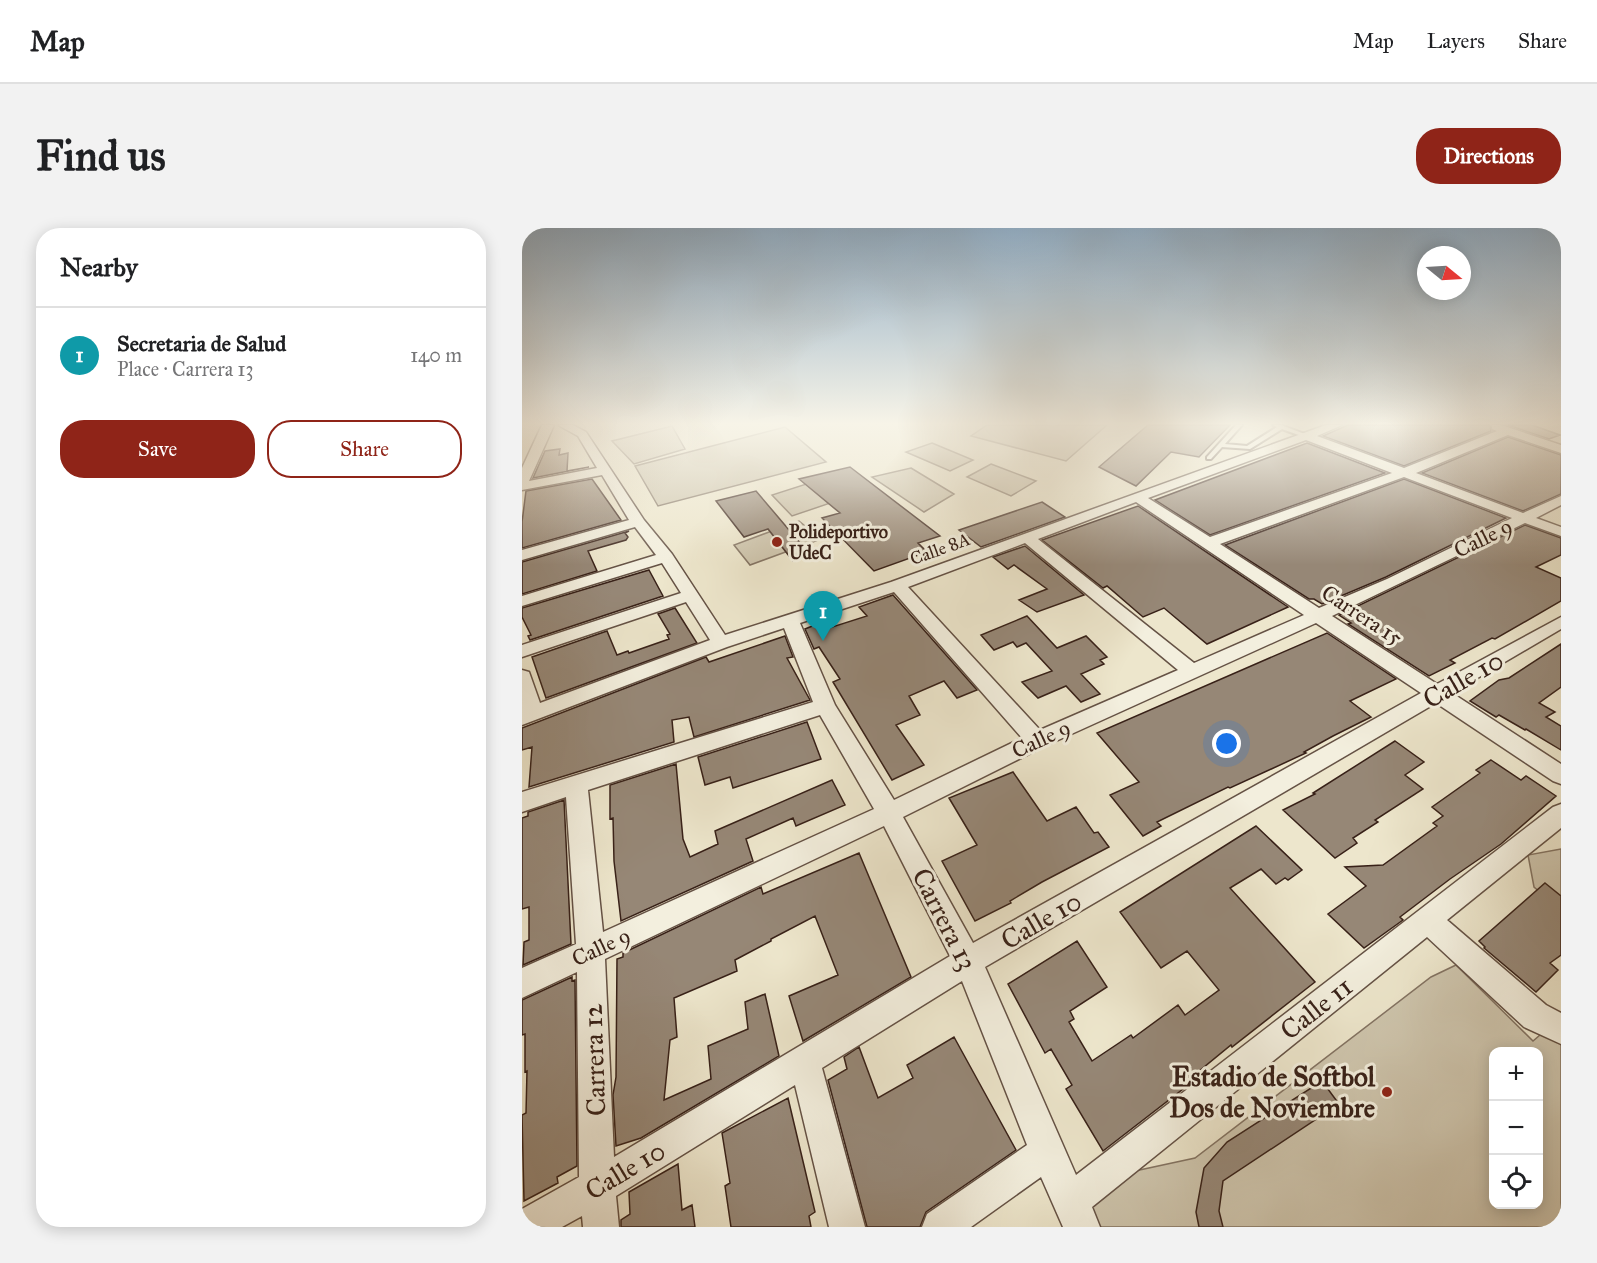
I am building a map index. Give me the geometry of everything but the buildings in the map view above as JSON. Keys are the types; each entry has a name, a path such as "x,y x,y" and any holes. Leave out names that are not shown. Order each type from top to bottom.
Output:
{"street":[{"path":"522,484 600,472"},
{"path":"604,472 638,522 666,557 721,643"},
{"name":"Calle 8A","path":"528,716 721,643 897,585 1204,472"},
{"path":"1208,543 1406,472 1561,531"},
{"name":"Carrera 15","path":"1136,496 1561,775"},
{"name":"Calle 9","path":"522,983 889,813 1037,740 1320,616 1561,500"},
{"path":"522,555 638,522"},
{"path":"1028,538 1193,672"},
{"path":"522,601 666,557"},
{"path":"897,585 1037,740"},
{"path":"522,651 691,595"},
{"name":"Carrera 13","path":"790,620 825,706 889,813 968,961 1047,1152 1076,1215"},
{"name":"Calle 10","path":"527,1227 805,1062 968,961 1561,622"},
{"path":"522,678 528,716"},
{"path":"522,802 825,706"},
{"name":"Carrera 12","path":"576,785 591,952 597,1187 601,1227"},
{"name":"Calle 11","path":"1076,1215 1428,920 1561,814"},
{"path":"1428,920 1535,1016 1561,1029"},
{"path":"805,1062 847,1227"},
{"path":"940,1227 1047,1152"}],"shaded area":[{"path":"638,472 789,472 658,506"},
{"path":"895,472 917,472 954,494 924,512 872,477"},
{"path":"977,472 1011,472 1036,481 1011,496 967,477"},
{"path":"828,477 845,498 792,516 772,495"},
{"name":"Polideportivo UdeC","path":"799,521 821,539 750,565 734,545"},
{"path":"1561,849 1561,910 1534,887 1528,855"},
{"name":"Estadio de Softbol Dos de Noviembre","path":"1456,965 1533,1041 1561,1017 1561,1227 1094,1227 1084,1208 1135,1171 1195,1158 1431,977"}],"place":[{"name":"Polideportivo UdeC","path":"777,542"},
{"name":"Secretaria de Salud","path":"823,641"},
{"name":"Estadio de Softbol Dos de Noviembre","path":"1387,1092"}]}
